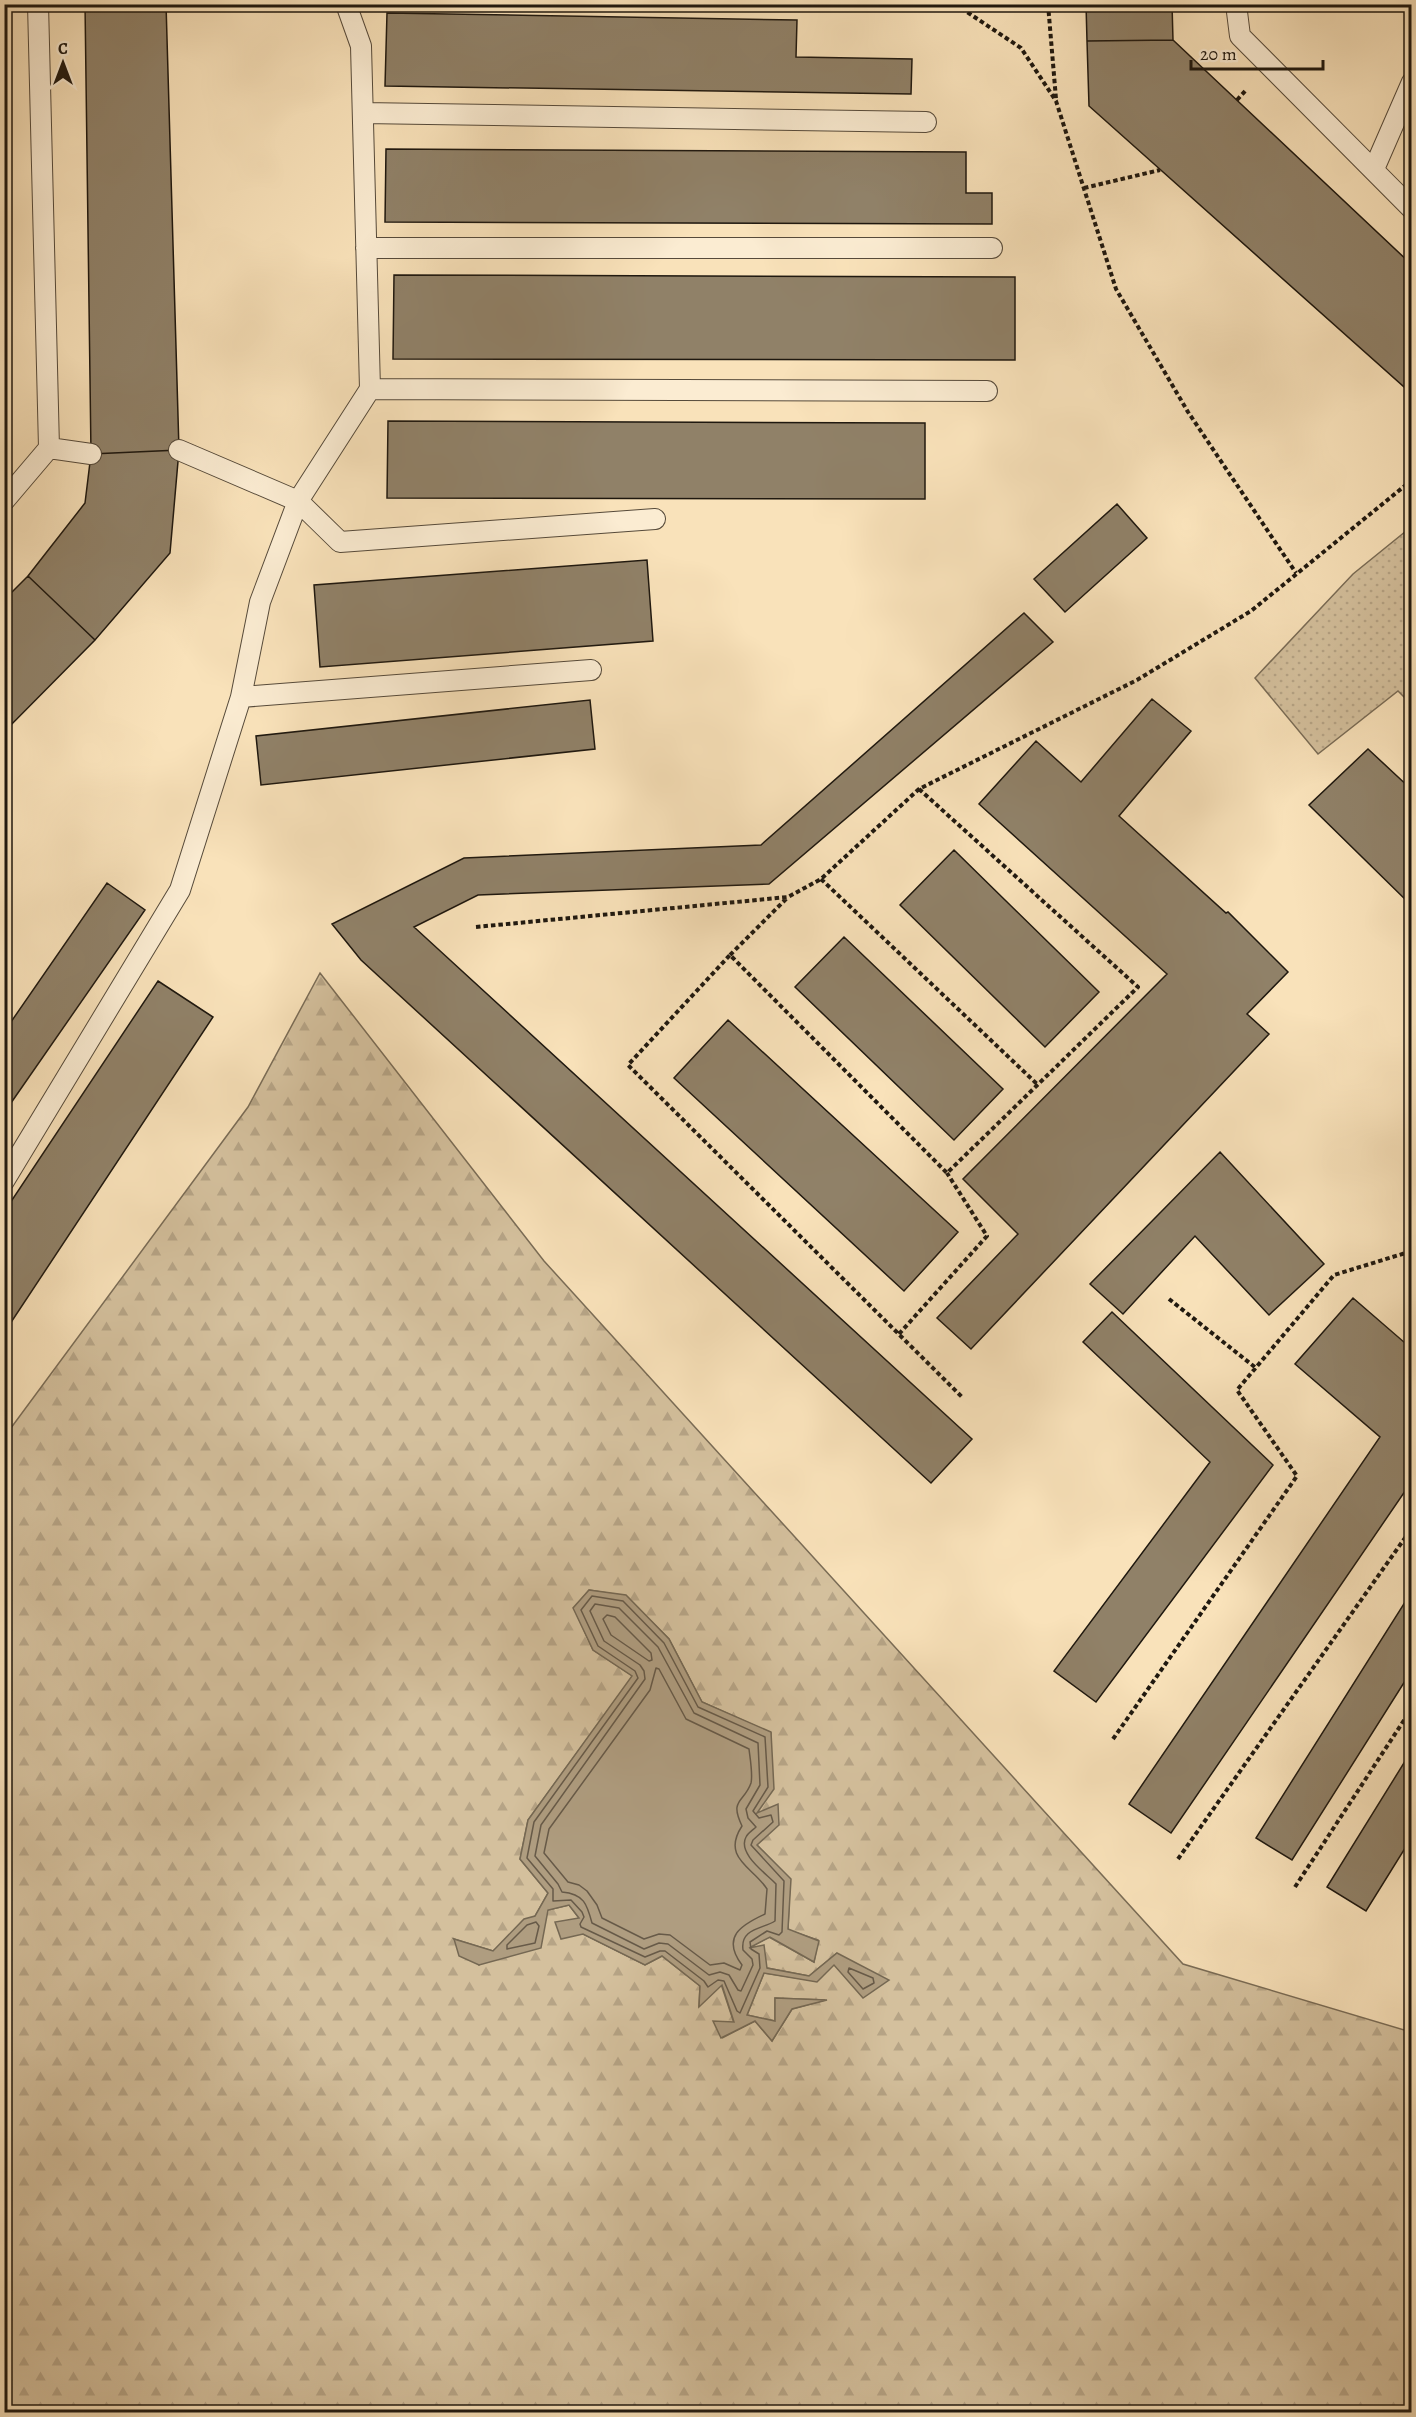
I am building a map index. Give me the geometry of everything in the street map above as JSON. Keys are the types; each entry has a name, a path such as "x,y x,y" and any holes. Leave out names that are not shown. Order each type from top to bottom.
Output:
{"lane":[{"path":"4,501 49,448 38,4"},
{"path":"4,1181 180,890 241,697 260,602 298,501 370,389 361,46 346,4"},
{"path":"1236,4 1240,36 1412,209"},
{"path":"1374,169 1412,82"},
{"path":"363,113 926,122"},
{"path":"366,248 992,248"},
{"path":"370,389 987,391"},
{"path":"49,448 91,454"},
{"path":"179,450 298,501 340,542 655,519"},
{"path":"241,697 591,670"}],"path":[{"path":"955,4 1021,48 1056,101"},
{"path":"1048,4 1056,101 1116,289 1188,412 1296,573"},
{"path":"1084,188 1160,170"},
{"path":"962,1397 628,1065 730,955 788,897 821,879 919,789 1137,681 1251,611 1412,480"},
{"path":"919,789 1138,987 947,1173"},
{"path":"821,879 1037,1084"},
{"path":"476,927 788,897"},
{"path":"730,955 947,1173 987,1236 899,1334"},
{"path":"1113,1739 1298,1476 1237,1390 1334,1275 1412,1251"},
{"path":"1169,1299 1256,1368"},
{"path":"1178,1859 1412,1528"},
{"path":"1295,1887 1412,1708"}],"green space":[{"path":"1411,527 1411,704 1398,691 1318,754 1255,678 1353,574"},
{"path":"320,973 544,1261 1183,1964 1411,2032 1411,2412 5,2412 5,1436 248,1107","holes":["589,1590 626,1596 669,1639 702,1702 771,1733 757,1814 757,1845 790,1879 788,1930 818,1940 814,1962 769,1937 746,1949 767,1968 809,1976 837,1953 817,1981 764,1973 747,2015 775,2021 775,1998 825,2000 792,2009 772,2041 755,2021 722,2038 734,2023 721,1984 699,2006 700,1986 662,1956 645,1965 583,1934 579,1918 569,1905 548,1910 479,1965 454,1939 493,1951 535,1916 548,1893 520,1859 528,1820 633,1676 593,1650 574,1608"]}],"water":[{"path":"589,1590 626,1595 669,1639 702,1702 771,1732 774,1789 757,1813 778,1804 779,1825 757,1845 791,1879 788,1929 819,1941 814,1962 770,1937 749,1948 764,1945 767,1968 809,1976 837,1953 889,1980 863,1998 834,1965 817,1982 764,1973 747,2015 775,2021 775,1998 827,2000 792,2009 772,2041 755,2021 721,2038 713,2021 734,2022 722,1985 699,2007 700,1986 662,1956 645,1965 583,1934 561,1939 555,1922 579,1918 569,1905 548,1910 541,1948 479,1965 459,1956 454,1939 493,1951 524,1919 535,1916 548,1893 520,1859 528,1820 632,1676 593,1650 573,1608"}],"building":[{"path":"85,4 166,4 179,450 91,454"},
{"path":"1086,4 1172,4 1173,40 1087,41"},
{"path":"387,13 797,20 796,57 912,59 911,94 385,86"},
{"path":"1173,40 1412,265 1412,394 1089,106 1087,41"},
{"path":"386,149 966,152 966,193 992,193 992,224 385,222"},
{"path":"394,275 1015,277 1015,360 393,359"},
{"path":"388,421 925,423 925,499 387,498"},
{"path":"179,450 170,553 95,640 28,576 85,503 91,454"},
{"path":"1117,504 1147,538 1065,612 1034,579"},
{"path":"647,560 653,641 320,667 314,585"},
{"path":"28,576 95,640 4,732 4,600"},
{"path":"1024,613 1053,642 769,884 478,895 414,927 972,1439 931,1483 361,960 332,924 464,858 761,845"},
{"path":"1152,699 1191,731 1119,816 1226,913 1228,912 1288,972 1247,1014 1269,1034 971,1349 937,1318 1018,1234 963,1179 1167,974 979,804 1036,741 1081,782"},
{"path":"590,700 595,749 261,785 256,736"},
{"path":"1368,749 1412,790 1412,906 1309,805"},
{"path":"954,850 1099,992 1045,1047 900,905"},
{"path":"107,883 145,910 4,1113 4,1032"},
{"path":"844,937 1003,1089 954,1140 795,987"},
{"path":"158,981 213,1017 4,1333 4,1212"},
{"path":"728,1020 958,1232 904,1291 674,1078"},
{"path":"1220,1152 1324,1264 1269,1315 1195,1236 1123,1314 1090,1284"},
{"path":"1353,1298 1412,1349 1412,1481 1171,1833 1129,1804 1380,1437 1295,1364"},
{"path":"1112,1312 1273,1465 1096,1702 1054,1671 1210,1462 1083,1342"},
{"path":"1412,1591 1412,1670 1292,1860 1256,1838"},
{"path":"1412,1750 1412,1837 1366,1911 1327,1887"}]}
